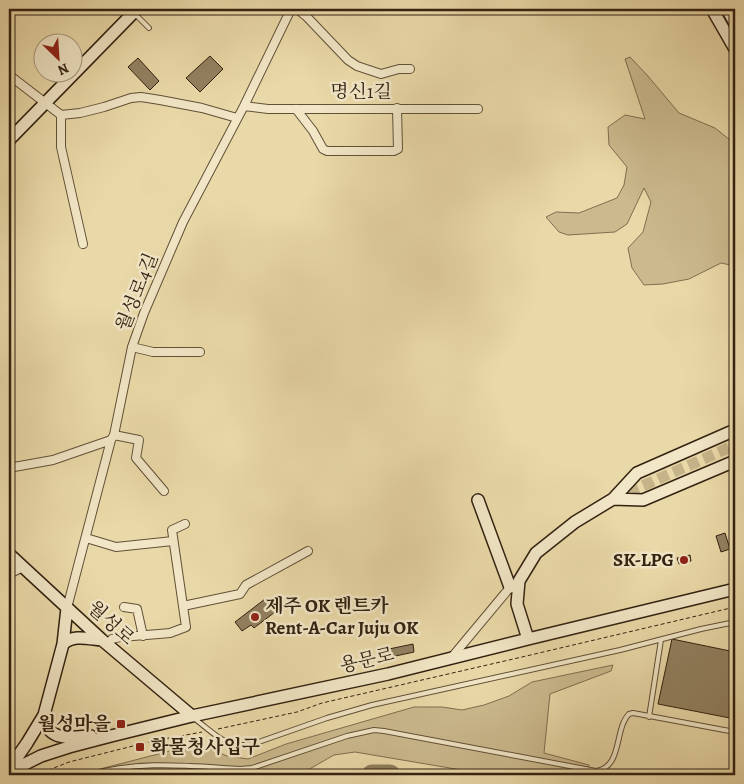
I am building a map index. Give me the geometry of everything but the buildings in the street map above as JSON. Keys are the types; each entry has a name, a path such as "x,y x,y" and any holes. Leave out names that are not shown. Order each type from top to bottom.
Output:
{"street":[{"name":"월성로4길","path":"67,608 112,438 132,347 144,313 183,222 244,106 291,9"},
{"path":"297,9 348,60 357,66 381,74 399,69 410,69"},
{"path":"712,9 735,49"},
{"path":"727,9 735,24"},
{"path":"9,140 136,11"},
{"path":"9,75 61,115 80,113 131,98 141,97 185,105 237,118"},
{"name":"명신1길","path":"244,106 268,109 478,109"},
{"path":"296,109 313,131 323,149 328,151 394,151 398,150 397,108"},
{"path":"61,115 61,147 84,244"},
{"path":"132,347 153,352 200,352"},
{"path":"528,639 517,604 519,581 536,553 575,522 613,499 637,473 735,430"},
{"path":"9,464 14,467 53,460 112,438 139,440 136,458 164,491"},
{"path":"613,499 643,500 735,461"},
{"path":"478,500 510,587"},
{"path":"63,644 68,639 77,638 104,643 120,637 170,633 186,628 172,530 185,524"},
{"path":"86,538 116,547 173,541"},
{"path":"183,606 240,594 246,585 308,552"},
{"name":"월성로","path":"9,554 104,643 192,716"},
{"path":"452,658 532,560"},
{"path":"9,574 23,567"},
{"name":"용문로","path":"9,772 41,756 110,736 192,716 388,674 735,589"},
{"path":"124,607 138,609 143,636"},
{"path":"67,608 63,644 44,715 44,723 48,730 60,737 110,736"},
{"path":"9,765 28,742 44,715"}],"lane":[{"path":"136,11 149,28"},
{"path":"192,716 221,739 244,746 372,705 611,652 735,622"},
{"path":"649,716 661,640"},
{"path":"88,775 121,767 152,765 252,768 347,736 374,730 600,770 609,764 614,756 623,723 627,716 633,714 735,732"}],"path":[{"path":"36,775 69,762 153,741 297,712 322,703 735,607"}],"shaded area":[{"path":"630,57 679,113 715,128 735,144 735,266 721,263 689,279 663,284 644,285 632,268 628,248 643,232 651,202 644,188 627,224 615,232 568,235 559,232 546,217 556,212 579,213 617,198 624,185 627,167 609,145 608,127 625,115 645,119 625,59"},
{"path":"613,665 611,671 550,694 544,753 589,765 588,775 491,775 355,752 334,755 299,775 77,775 193,745 202,746 227,756 248,759 286,744 414,707 442,707 462,710 509,696 532,682"}],"taxiway":[{"path":"372,775 390,775"}],"tunnel":[{"path":"613,499 735,445"}],"place":[{"name":"SK-LPG","path":"684,560"},
{"name":"제주 OK 렌트카 Rent-A-Car Juju OK","path":"255,617"},
{"name":"월성마을","path":"121,724"},
{"name":"화물청사입구","path":"140,747"}]}
